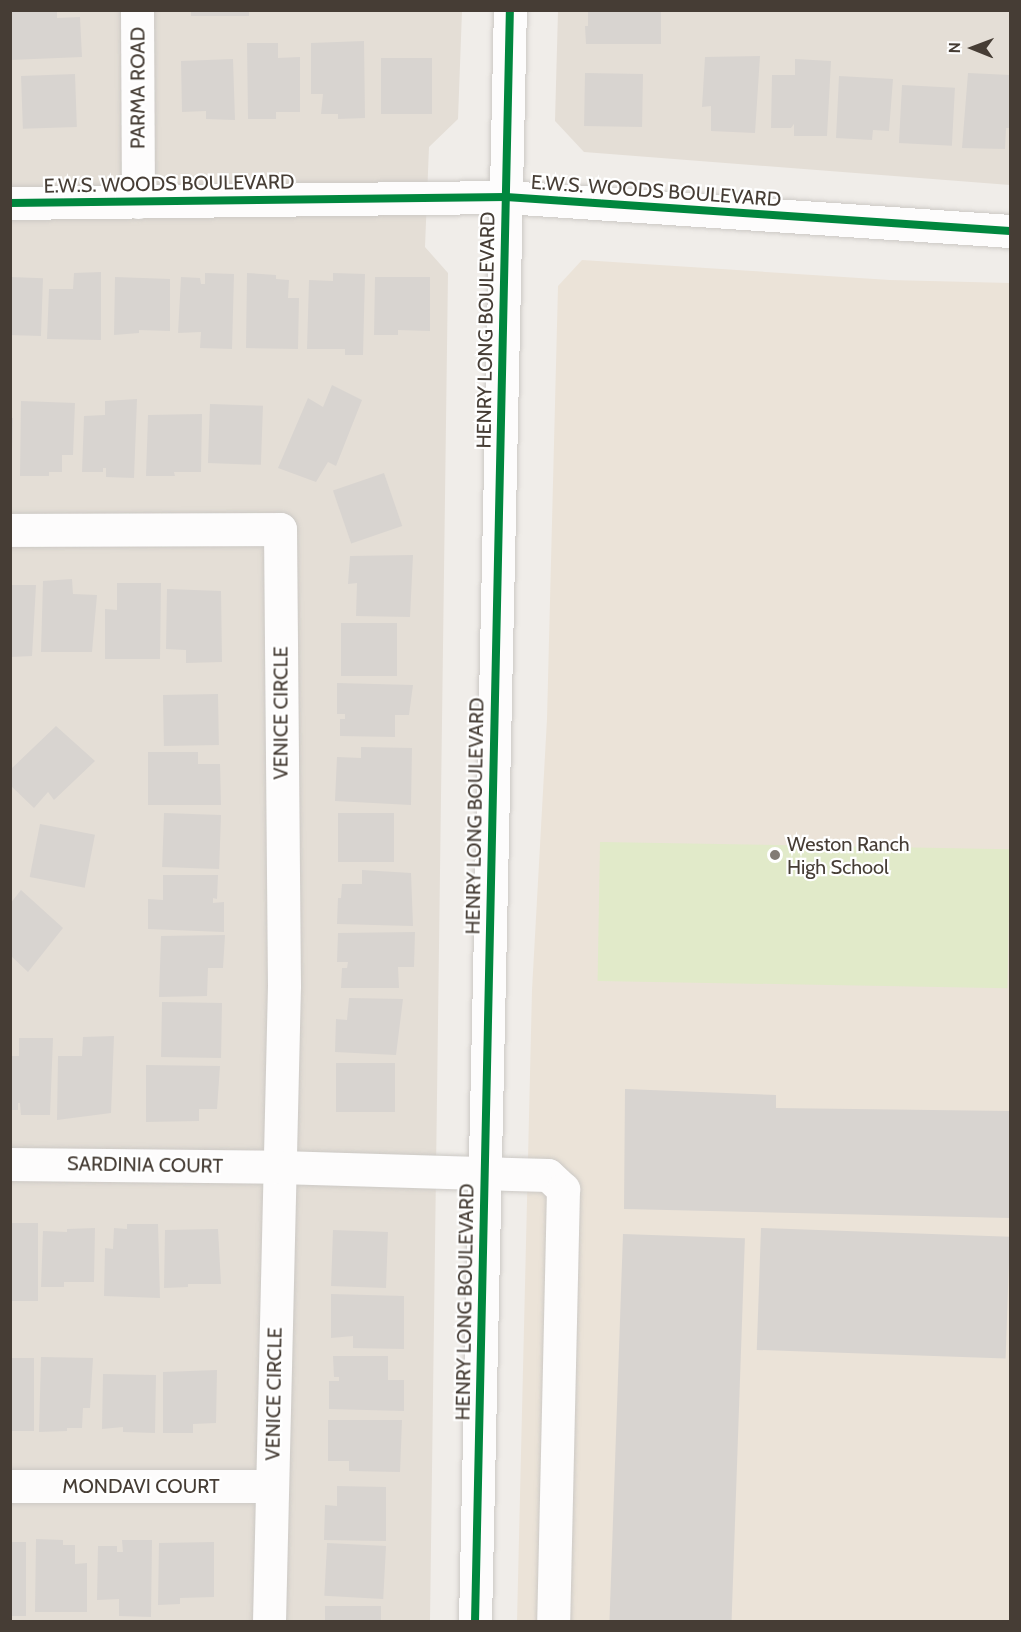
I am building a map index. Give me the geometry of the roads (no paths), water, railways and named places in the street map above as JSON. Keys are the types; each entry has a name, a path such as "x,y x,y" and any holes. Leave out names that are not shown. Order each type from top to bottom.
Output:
{"street":[{"name":"PARMA ROAD","path":"137,10 138,202"},
{"name":"HENRY LONG BOULEVARD","path":"474,1622 510,10"},
{"name":"E.W.S. WOODS BOULEVARD","path":"10,203 506,197 1011,231"},
{"name":"VENICE CIRCLE","path":"10,531 280,529 284,985 269,1622"},
{"name":"SARDINIA COURT","path":"10,1164 279,1167"},
{"path":"279,1167 548,1175 563,1189 553,1622"},
{"name":"MONDAVI COURT","path":"10,1486 272,1486"}],"place":[{"name":"Weston Ranch High School","path":"775,855"}]}
